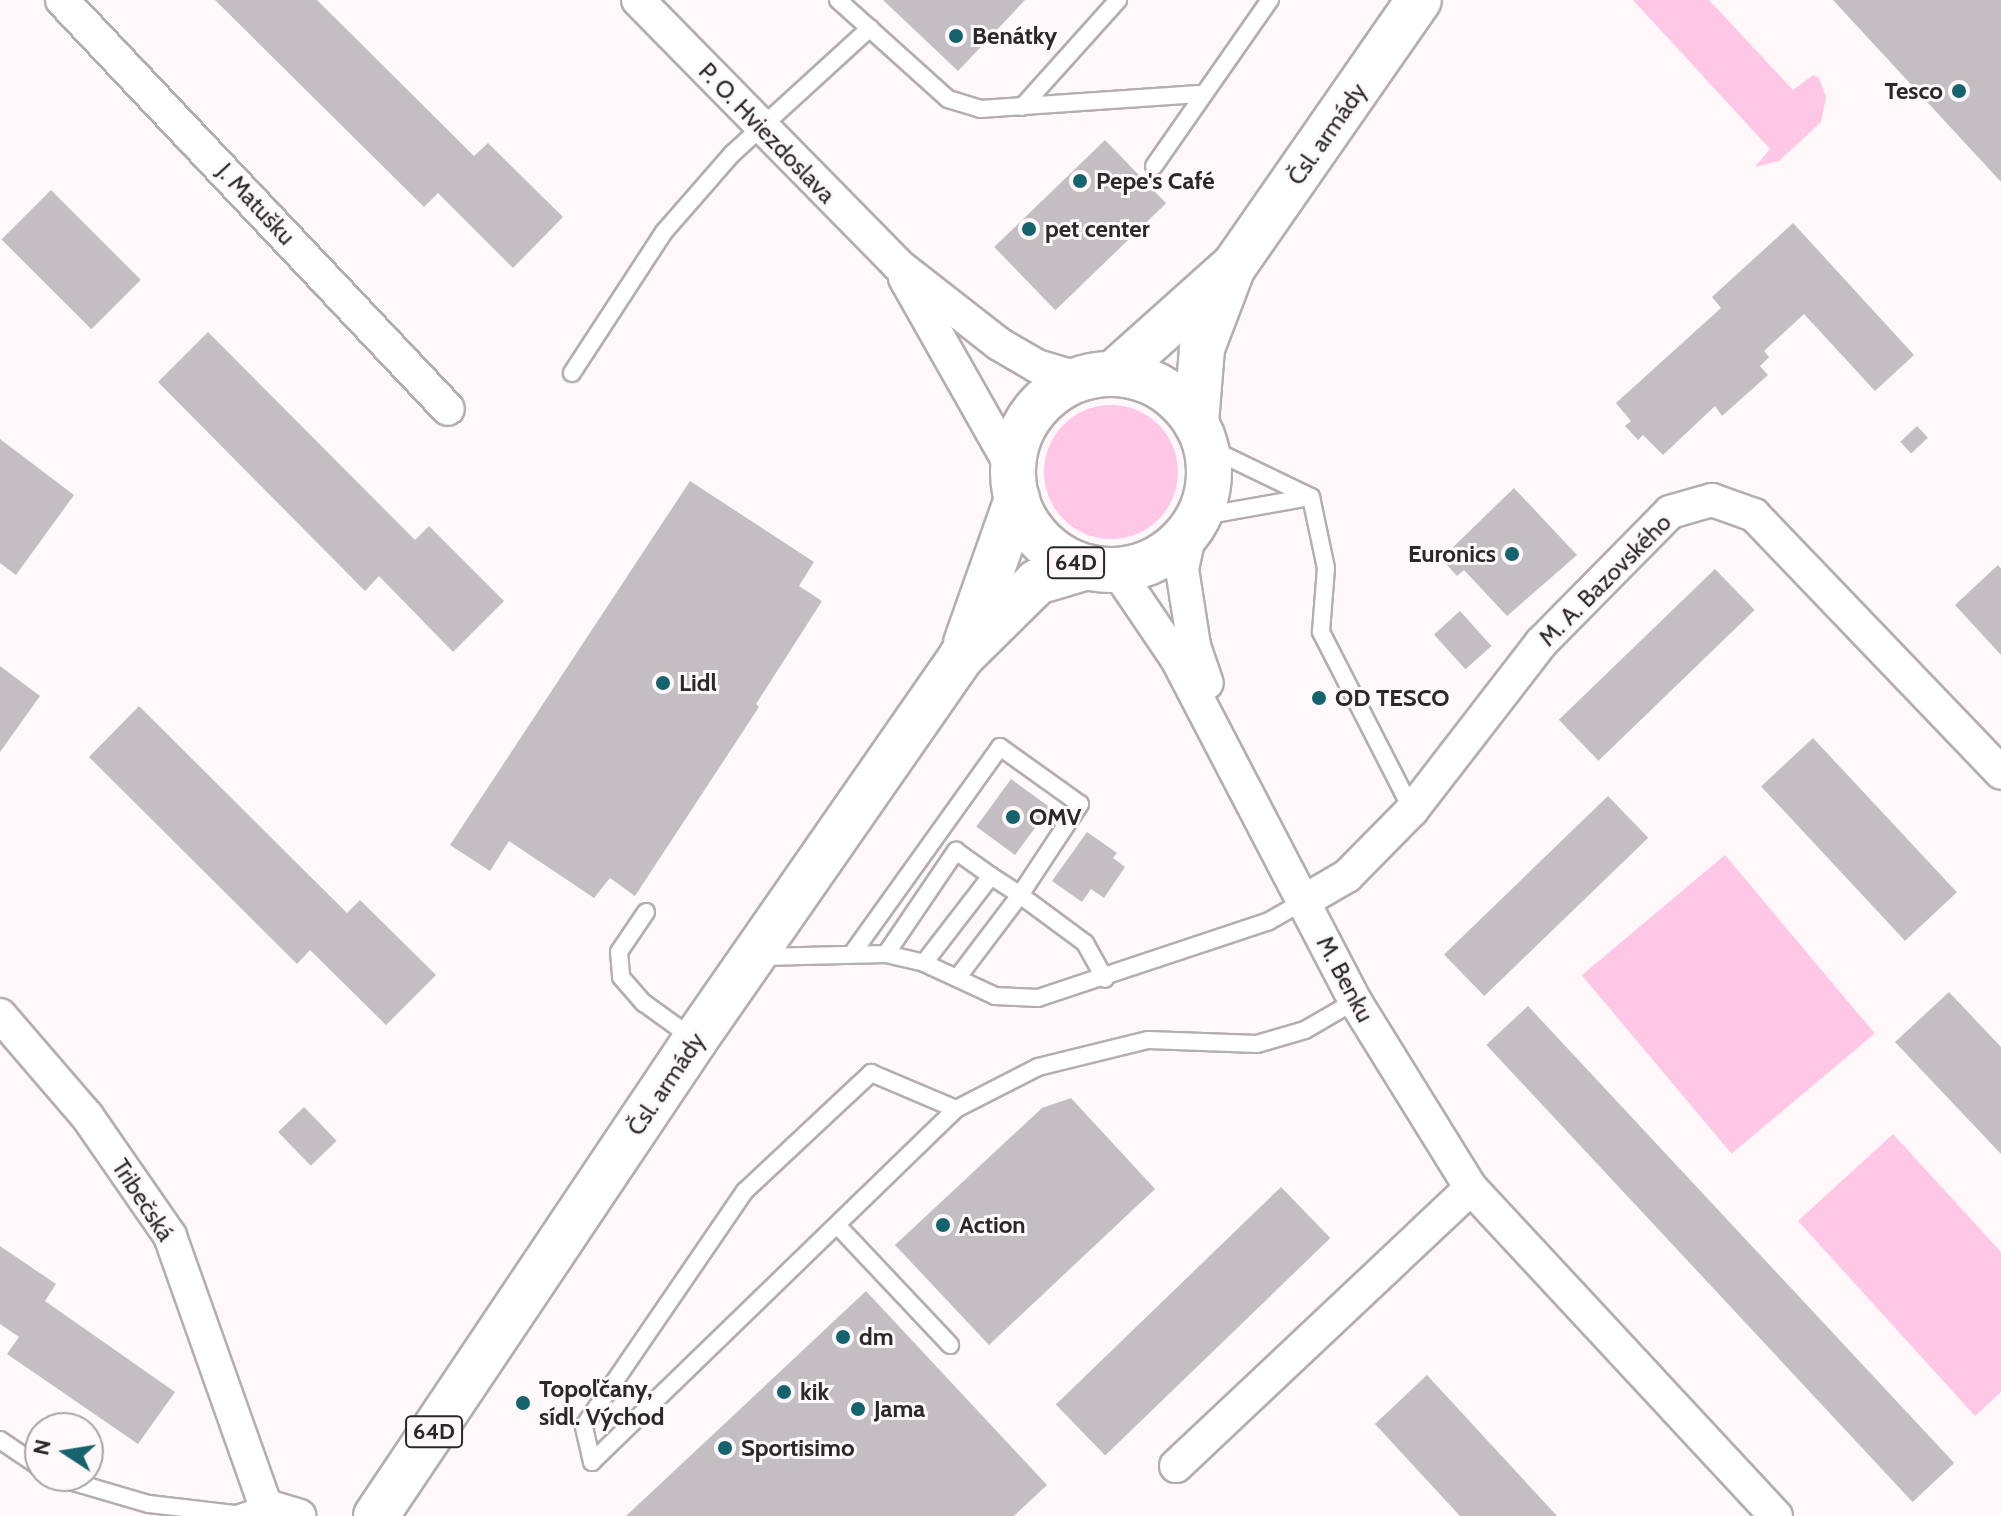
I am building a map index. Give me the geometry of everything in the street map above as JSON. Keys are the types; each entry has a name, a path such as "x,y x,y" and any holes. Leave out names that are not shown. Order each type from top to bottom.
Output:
{"main road":[{"name":"Čsl. armády","path":"1234,266 1419,0"},
{"name":"64D","path":"1234,266 1202,348 1200,435 1208,482 1194,522 1158,557 1102,568 1043,542 1015,484 1019,440 1033,413 1054,392 1097,376 1234,266"},
{"path":"1097,376 1161,388 1200,435"},
{"name":"Čsl. armády","path":"961,657 1015,484"},
{"name":"Čsl. armády","path":"376,1516 695,1040 961,657 1037,582 1102,568"}],"street":[{"name":"P. O. Hviezdoslava","path":"638,0 898,265 999,344 1037,366 1097,376"},
{"name":"J. Matušku","path":"80,6 448,409"},
{"name":"P. O. Hviezdoslava","path":"898,265 1015,484"},
{"name":"M. A. Bazovského","path":"1304,901 1347,876 1412,810 1541,643 1670,512 1712,500 1754,515 2001,773"},
{"name":"M. Benku","path":"1194,522 1182,569 1194,646 1234,762"},
{"name":"M. Benku","path":"1102,568 1177,659 1234,762 1355,1001 1471,1188 1776,1516"},
{"name":"Tribečská","path":"0,1015 87,1116 170,1236 266,1510"},
{"path":"1176,1466 1471,1188"},
{"path":"266,1510 299,1516"}],"lane":[{"path":"838,0 948,99 980,109 1202,94"},
{"path":"1022,107 1118,0"},
{"path":"1154,166 1270,0"},
{"path":"572,373 664,232 761,127 870,28"},
{"path":"1200,435 1311,497 1326,568 1321,632 1412,810"},
{"path":"1194,522 1311,497"},
{"path":"854,951 1000,747 1080,804 1020,895 958,977"},
{"path":"886,954 956,851 1085,943 1105,979"},
{"path":"924,963 991,876"},
{"path":"752,957 854,951 886,954 924,963 995,996 1038,998 1105,979 1269,921 1304,901"},
{"path":"646,912 619,952 621,977 644,1003 695,1040"},
{"path":"956,1109 871,1073 745,1191 584,1426 592,1462 956,1109 1038,1067 1148,1040 1257,1044 1305,1030 1355,1001"},
{"path":"837,1225 950,1345"},
{"path":"0,1440 24,1456"},
{"path":"104,1491 149,1504 236,1514 266,1510"}],"shaded area":[{"path":"1633,0 1709,0 1793,90 1813,75 1819,78 1826,97 1821,122 1779,161 1755,167 1770,149"},
{"path":"1111,405 1137,410 1159,424 1173,446 1178,472 1173,498 1159,520 1137,534 1111,539 1085,534 1063,520 1049,498 1044,472 1049,446 1063,424 1085,410"},
{"path":"1725,855 1875,1033 1732,1154 1582,975"},
{"path":"1893,1134 2001,1252 2001,1392 1975,1416 1798,1221"}],"building":[{"path":"215,0 317,0 474,156 488,143 563,217 513,268 438,193 424,207"},
{"name":"Benátky","path":"883,0 1025,0 958,71"},
{"name":"Tesco","path":"1833,0 2001,0 2001,182"},
{"path":"1105,140 1166,203 1055,310 994,247"},
{"path":"51,190 141,280 91,329 2,239"},
{"path":"1793,223 1914,355 1875,391 1804,314 1764,351 1769,357 1760,366 1768,375 1722,416 1715,406 1663,455 1643,435 1638,440 1625,426 1631,421 1616,403 1721,308 1712,297"},
{"path":"208,332 415,540 429,526 504,601 453,652 379,576 365,591 158,382"},
{"path":"1917,426 1928,438 1911,453 1900,442"},
{"path":"0,439 74,495 16,575 0,563"},
{"name":"Lidl","path":"690,481 814,562 799,586 822,601 756,704 759,707 635,896 610,878 594,898 509,841 490,871 450,845"},
{"name":"Euronics","path":"1514,488 1577,555 1507,616 1464,570 1457,576 1446,564 1453,557 1448,552"},
{"path":"1998,565 2001,569 2001,655 1955,605"},
{"path":"1715,569 1755,610 1598,761 1559,720"},
{"path":"1460,611 1491,646 1465,669 1434,634"},
{"path":"0,666 40,696 0,752"},
{"path":"139,706 347,913 360,900 436,975 386,1025 310,950 297,964 89,757"},
{"path":"1813,738 1957,892 1905,941 1761,786"},
{"name":"OMV","path":"1011,779 1050,807 1015,855 976,827"},
{"path":"1608,796 1648,838 1484,996 1444,954"},
{"path":"1087,832 1117,853 1113,858 1125,867 1104,898 1091,889 1082,902 1052,881"},
{"path":"1949,992 2001,1047 2001,1154 1895,1042"},
{"path":"1528,1006 1954,1463 1913,1502 1486,1045"},
{"path":"1071,1098 1155,1189 989,1345 895,1245 1042,1108"},
{"path":"304,1107 337,1141 311,1166 278,1132"},
{"path":"1281,1187 1330,1238 1105,1456 1056,1404"},
{"path":"0,1246 56,1284 45,1301 175,1392 138,1444 104,1421 104,1412 91,1412 7,1354 19,1337 0,1324"},
{"name":"Jama","path":"866,1291 1047,1485 1014,1516 626,1516"},
{"path":"1427,1375 1557,1516 1460,1516 1375,1424"}],"place":[{"name":"Benátky","path":"956,36"},
{"name":"Tesco","path":"1959,91"},
{"name":"Pepe's Café","path":"1080,181"},
{"name":"pet center","path":"1029,229"},
{"name":"Euronics","path":"1512,554"},
{"name":"Lidl","path":"663,683"},
{"name":"OD TESCO","path":"1319,698"},
{"name":"OMV","path":"1013,817"},
{"name":"Action","path":"943,1225"},
{"name":"dm","path":"843,1337"},
{"name":"kik","path":"784,1392"},
{"name":"Topoľčany, sídl. Východ","path":"523,1403"},
{"name":"Jama","path":"858,1409"},
{"name":"Sportisimo","path":"725,1448"}]}
